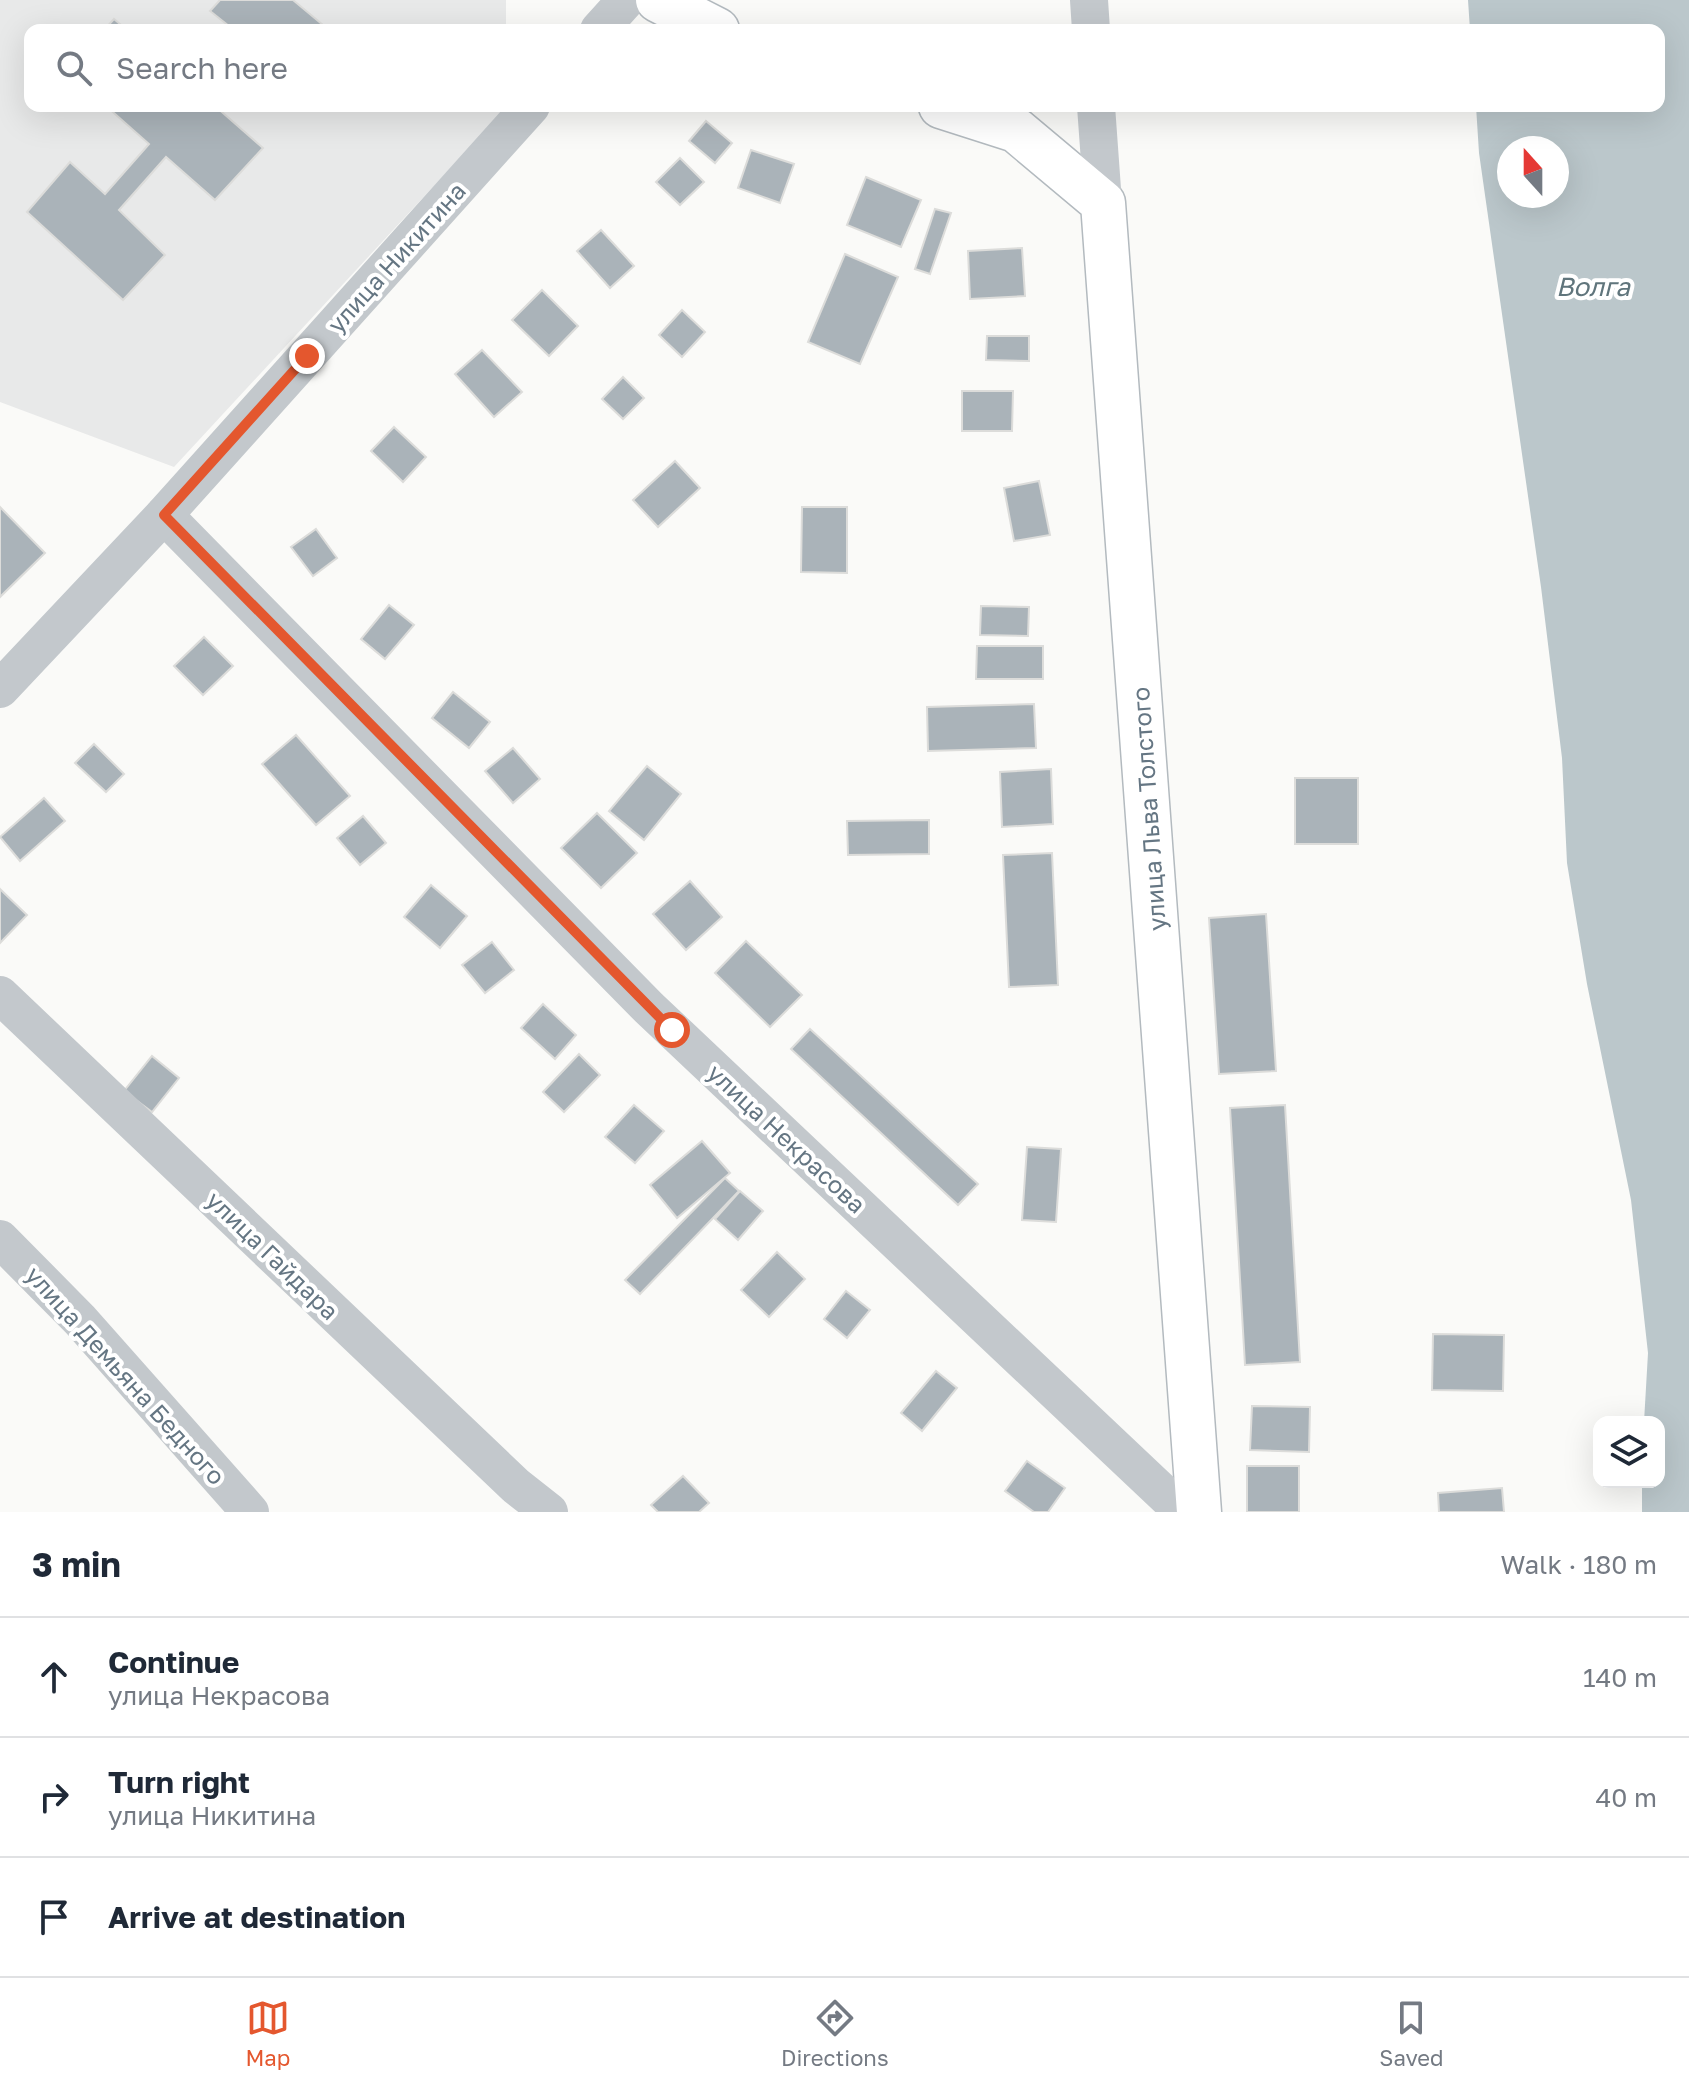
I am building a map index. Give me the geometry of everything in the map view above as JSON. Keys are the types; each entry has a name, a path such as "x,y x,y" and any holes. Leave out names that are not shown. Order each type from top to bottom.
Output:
{"main road":[{"path":"658,0 705,24"},
{"path":"960,112 1016,130 1103,203"},
{"name":"улица Льва Толстого","path":"1103,203 1199,1512"}],"street":[{"path":"604,24 626,0"},
{"path":"1089,0 1091,24"},
{"name":"улица Никитина","path":"0,689 164,515 526,112"},
{"name":"улица Льва Толстого","path":"1096,112 1103,203"},
{"name":"улица Некрасова","path":"164,515 649,1008 1183,1512"},
{"name":"улица Гайдара","path":"0,995 516,1486 549,1512"},
{"name":"улица Демьяна Бедного","path":"0,1239 80,1320 250,1512"}],"shaded area":[{"path":"0,0 506,0 506,24 24,24 24,112 502,112 174,467 0,402"}],"water":[{"name":"Волга","path":"1468,0 1689,0 1689,1512 1642,1512 1642,1488 1665,1488 1665,1416 1644,1416 1648,1353 1631,1200 1587,984 1567,863 1562,758 1541,587 1479,153 1476,112 1665,112 1665,24 1470,24"}],"building":[{"path":"220,0 293,0 322,24 226,24 210,11"},
{"path":"113,112 222,112 263,148 215,200 166,157 119,210 165,255 123,300 27,212 70,162 105,194 149,144"},
{"path":"706,121 732,143 715,163 689,141"},
{"path":"751,150 794,164 780,203 738,188"},
{"path":"680,158 704,182 680,205 656,182"},
{"path":"866,177 921,200 901,247 847,225"},
{"path":"935,209 951,213 930,274 915,269"},
{"path":"601,230 634,266 610,288 577,251"},
{"path":"1022,248 1025,296 970,299 968,251"},
{"path":"845,254 898,277 860,364 808,342"},
{"path":"542,290 578,326 549,356 512,320"},
{"path":"682,310 705,332 682,357 659,335"},
{"path":"987,336 1029,336 1029,361 986,360"},
{"path":"482,350 522,392 494,417 455,374"},
{"path":"623,377 644,398 623,419 602,399"},
{"path":"962,391 1013,391 1012,431 962,431"},
{"path":"394,427 426,457 403,482 371,451"},
{"path":"675,461 700,488 658,527 633,500"},
{"path":"1039,481 1050,535 1014,541 1004,488"},
{"path":"0,507 45,553 0,597"},
{"path":"802,507 847,507 847,573 801,572"},
{"path":"316,529 337,558 313,576 291,547"},
{"path":"389,605 414,625 385,659 361,639"},
{"path":"981,606 1029,607 1028,636 980,635"},
{"path":"204,637 233,666 203,695 174,666"},
{"path":"977,646 1043,646 1043,679 976,679"},
{"path":"453,692 490,722 469,748 432,718"},
{"path":"1034,704 1036,748 928,751 927,707"},
{"path":"296,735 350,796 316,825 262,764"},
{"path":"94,744 124,774 106,792 75,763"},
{"path":"513,748 540,779 513,803 485,771"},
{"path":"647,766 681,794 644,840 609,811"},
{"path":"1051,769 1053,824 1002,827 1000,772"},
{"path":"1295,778 1358,778 1358,844 1295,844"},
{"path":"44,798 65,821 20,861 0,837"},
{"path":"597,813 637,853 601,888 561,848"},
{"path":"363,816 386,843 360,865 337,838"},
{"path":"929,820 929,854 848,855 847,821"},
{"path":"1052,853 1058,985 1009,987 1003,855"},
{"path":"690,881 722,917 686,950 653,914"},
{"path":"431,885 467,916 440,948 404,917"},
{"path":"0,889 27,915 0,943"},
{"path":"1266,914 1276,1071 1219,1074 1209,918"},
{"path":"746,941 802,995 770,1027 715,973"},
{"path":"492,942 514,970 485,993 462,965"},
{"path":"543,1004 576,1035 555,1059 521,1028"},
{"path":"810,1029 978,1184 958,1205 791,1049"},
{"path":"579,1054 600,1075 564,1112 543,1092"},
{"path":"152,1056 179,1078 152,1112 124,1091"},
{"path":"634,1105 664,1131 635,1163 605,1137"},
{"path":"1285,1105 1300,1362 1245,1365 1230,1108"},
{"path":"702,1141 730,1173 677,1218 650,1185"},
{"path":"1027,1147 1061,1149 1056,1222 1022,1220"},
{"path":"725,1178 739,1191 640,1294 625,1280"},
{"path":"740,1191 763,1211 738,1240 715,1219"},
{"path":"777,1252 805,1279 769,1317 741,1290"},
{"path":"846,1291 870,1310 847,1338 824,1319"},
{"path":"1433,1334 1504,1335 1503,1391 1432,1390"},
{"path":"936,1371 957,1388 922,1431 901,1413"},
{"path":"1252,1406 1310,1407 1309,1452 1250,1450"},
{"path":"1027,1461 1065,1488 1048,1512 1034,1512 1005,1491"},
{"path":"1247,1466 1299,1466 1299,1512 1247,1512"},
{"path":"683,1476 709,1503 699,1512 658,1512 651,1505"},
{"path":"1502,1488 1504,1512 1439,1512 1438,1493"}],"route":[{"path":"307,356 164,515 672,1030"}]}
